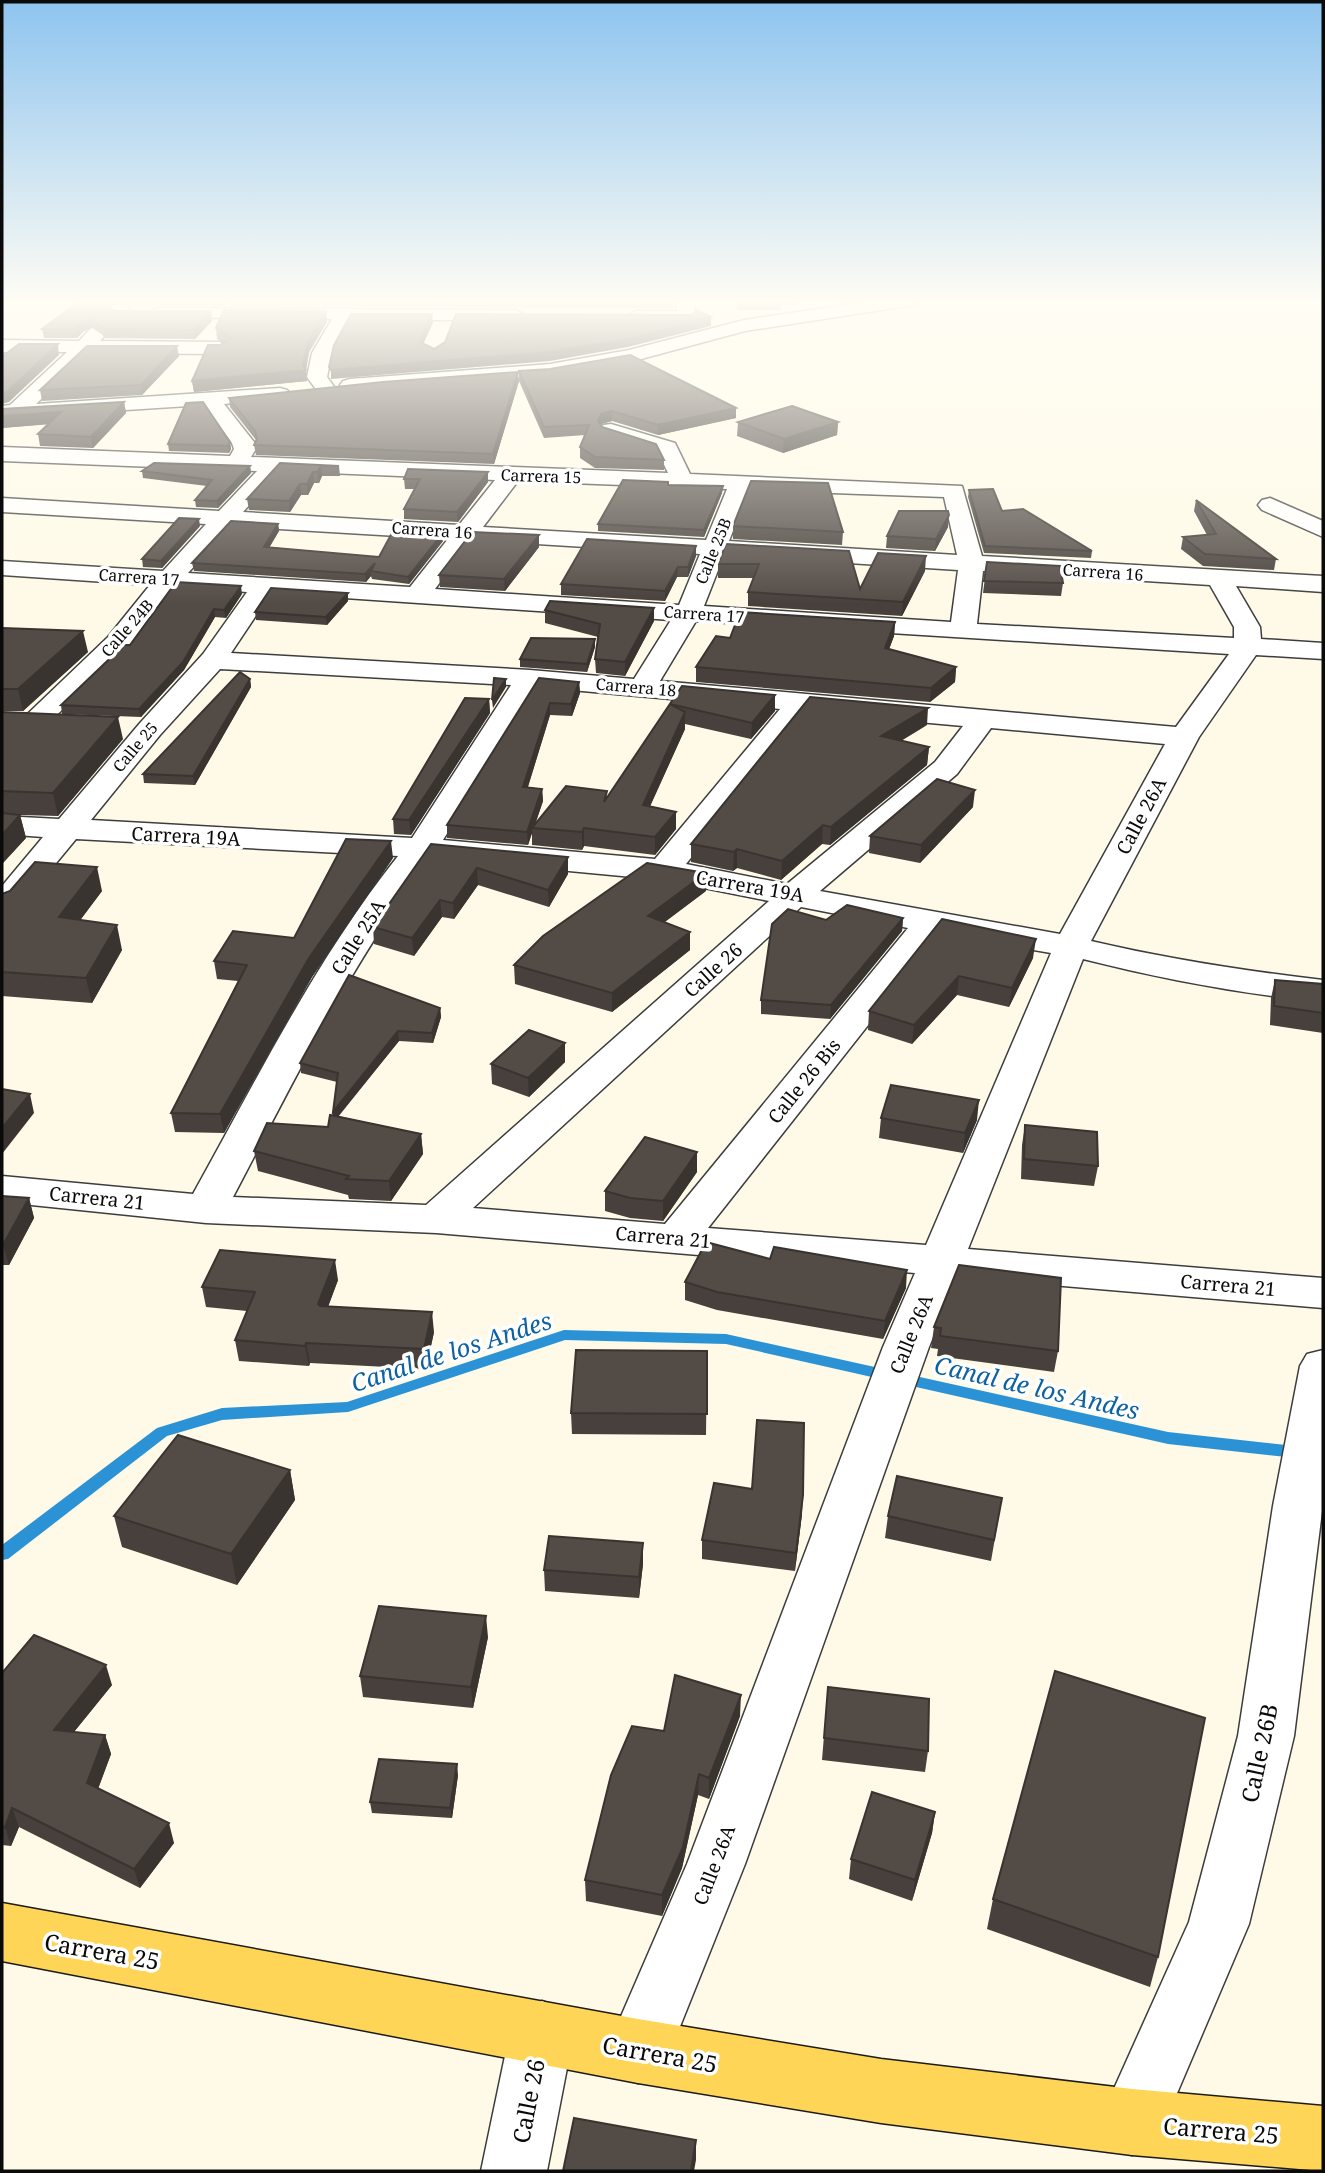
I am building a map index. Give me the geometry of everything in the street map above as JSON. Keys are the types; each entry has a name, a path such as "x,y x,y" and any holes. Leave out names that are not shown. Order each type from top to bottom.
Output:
{"main road":[{"name":"Carrera 25","path":"2,1932 638,2051 881,2091 1132,2122 1323,2139"}],"street":[{"path":"9,411 185,401"},
{"path":"212,401 243,442 245,449 237,463"},
{"path":"611,430 667,448 683,482"},
{"name":"Carrera 15","path":"2,454 740,485 954,491 971,563"},
{"path":"4,507 68,457"},
{"name":"Calle 24B","path":"31,724 117,643 169,579 274,465"},
{"path":"417,595 511,475"},
{"name":"Calle 25B","path":"642,688 688,614 740,485"},
{"path":"1270,505 1323,530"},
{"name":"Carrera 16","path":"4,507 1323,584"},
{"path":"963,631 971,563"},
{"name":"Carrera 17","path":"2,568 688,614 1323,651"},
{"path":"1219,579 1247,627 1248,647"},
{"name":"Calle 25","path":"2,907 150,729 213,660 264,585"},
{"path":"79,642 117,643"},
{"name":"Calle 26A","path":"638,2051 716,1864 875,1426 1071,946 1184,737 1248,647"},
{"name":"Carrera 18","path":"213,660 530,678 1184,737"},
{"name":"Calle 25A","path":"206,1209 318,1002 382,899 422,848 530,678"},
{"path":"664,870 802,701"},
{"name":"Calle 26","path":"436,1219 796,894 946,768 985,718"},
{"path":"2,722 71,726"},
{"path":"110,727 150,729"},
{"name":"Carrera 19A","path":"2,824 422,848 664,870 929,922 1071,946 1162,968 1259,984 1323,990"},
{"name":"Calle 26 Bis","path":"677,1238 922,935 929,922"},
{"name":"Carrera 21","path":"2,1188 206,1209 436,1219 1323,1293"},
{"name":"Calle 26B","path":"1132,2122 1219,1924 1266,1736 1298,1506 1319,1387"},
{"name":"Calle 26","path":"514,2171 542,2032"}],"building":[{"path":"232,401 509,401 493,454 254,445 257,439 255,431"},
{"path":"533,401 723,401 736,408 658,425 612,411 601,414 598,421 602,427 656,444 664,460 595,457 580,447 589,425 544,427"},
{"path":"124,402 91,437 38,434 61,412 2,416 2,409"},
{"path":"203,402 230,442 228,446 168,444 186,403"},
{"path":"792,406 838,422 784,439 738,422"},
{"path":"154,463 250,466 217,501 195,500 212,480 142,471"},
{"path":"280,463 339,466 321,466 317,472 313,472 307,484 300,484 289,501 247,499"},
{"path":"408,469 488,472 457,512 404,509 420,479 404,479"},
{"path":"623,480 668,482 668,485 723,486 704,530 598,524"},
{"path":"751,481 828,483 843,532 733,526"},
{"path":"993,489 1002,511 1023,509 1092,551 985,546 969,490"},
{"path":"1196,500 1276,559 1205,554 1183,537 1216,534"},
{"path":"899,511 948,511 949,515 936,539 887,536"},
{"path":"179,518 199,519 161,561 142,559"},
{"path":"231,521 278,524 264,547 379,557 393,531 442,534 408,577 371,571 375,563 365,574 192,563"},
{"path":"472,532 539,535 504,579 439,575"},
{"path":"587,539 696,546 688,567 678,567 665,591 561,584"},
{"path":"726,544 849,551 860,589 878,553 926,556 903,602 748,592 759,564 718,564"},
{"path":"987,562 1060,566 1063,583 984,581"},
{"path":"176,582 241,586 224,610 214,609 183,662 139,709 61,705 124,645 130,645"},
{"path":"271,588 348,593 326,617 255,612"},
{"path":"550,601 654,608 625,662 595,659 600,624 545,610"},
{"path":"740,612 895,622 885,648 956,667 931,688 696,667 716,636 730,638"},
{"path":"2,628 83,631 18,689 2,689"},
{"path":"531,638 595,639 587,664 520,659"},
{"path":"240,672 250,679 193,776 143,774"},
{"path":"494,678 506,679 492,700"},
{"path":"539,678 579,682 571,704 550,703 523,787 542,789 527,832 447,825"},
{"path":"682,686 775,695 752,723 670,704 685,712 643,805 676,812 655,837 584,828 582,832 532,828 566,786 607,791 604,802"},
{"path":"810,697 928,708 881,736 929,747 831,827 823,825 782,861 737,849 734,852 691,844"},
{"path":"465,698 489,699 409,820 393,819"},
{"path":"2,712 118,717 53,793 2,791"},
{"path":"937,779 975,790 921,845 870,836"},
{"path":"2,813 20,815 2,835"},
{"path":"346,839 391,841 309,958 220,1114 171,1113 247,965 214,961 233,931 294,938"},
{"path":"431,844 568,857 548,890 477,868 453,903 440,900 412,938 373,927"},
{"path":"35,862 97,867 59,917 117,925 86,978 2,972 2,894 10,891"},
{"path":"647,863 706,873 648,916 690,932 612,993 514,965 543,936"},
{"path":"847,905 903,918 831,1005 761,1000 772,924 788,909 826,920"},
{"path":"942,919 1036,939 1012,988 959,976 914,1025 869,1011"},
{"path":"349,975 440,1008 432,1033 398,1031 333,1112 338,1073 300,1063"},
{"path":"1275,980 1323,984 1323,1013 1274,1006"},
{"path":"529,1030 565,1043 528,1078 491,1064"},
{"path":"891,1085 979,1100 965,1133 881,1118"},
{"path":"2,1089 30,1094 2,1128"},
{"path":"330,1115 421,1134 389,1181 346,1179 349,1176 254,1151 267,1123 328,1127"},
{"path":"1025,1125 1097,1132 1098,1166 1024,1159"},
{"path":"645,1137 697,1152 663,1201 630,1198 605,1191"},
{"path":"2,1196 29,1198 3,1245 2,1245"},
{"path":"706,1242 770,1259 774,1247 907,1270 885,1321 717,1292 685,1282"},
{"path":"220,1250 335,1260 318,1304 320,1306 432,1312 424,1349 306,1343 305,1346 235,1340 255,1292 202,1287"},
{"path":"959,1265 1061,1278 1058,1351 940,1336 941,1328 934,1327"},
{"path":"576,1350 707,1351 707,1414 571,1413"},
{"path":"757,1420 804,1423 803,1495 796,1553 702,1540 714,1483 752,1489"},
{"path":"178,1435 290,1470 231,1554 114,1516"},
{"path":"897,1476 1002,1498 994,1540 888,1516"},
{"path":"549,1536 643,1543 639,1577 544,1570"},
{"path":"379,1606 486,1616 471,1687 360,1676"},
{"path":"34,1635 106,1665 54,1730 105,1735 87,1783 169,1823 134,1869 12,1808 5,1827 2,1827 2,1673"},
{"path":"1055,1671 1205,1718 1158,1957 993,1899"},
{"path":"675,1675 741,1695 709,1778 699,1774 683,1847 662,1895 585,1880 611,1775 632,1726 664,1731"},
{"path":"828,1687 929,1699 928,1751 824,1738"},
{"path":"379,1759 457,1764 450,1808 370,1802"},
{"path":"872,1792 935,1812 915,1880 851,1859"},
{"path":"574,2118 696,2140 691,2171 563,2171"}],"waterway":[{"name":"Canal de los Andes","path":"2,1554 162,1432 222,1414 348,1407 564,1335 726,1339 1168,1438 1323,1455"}]}
